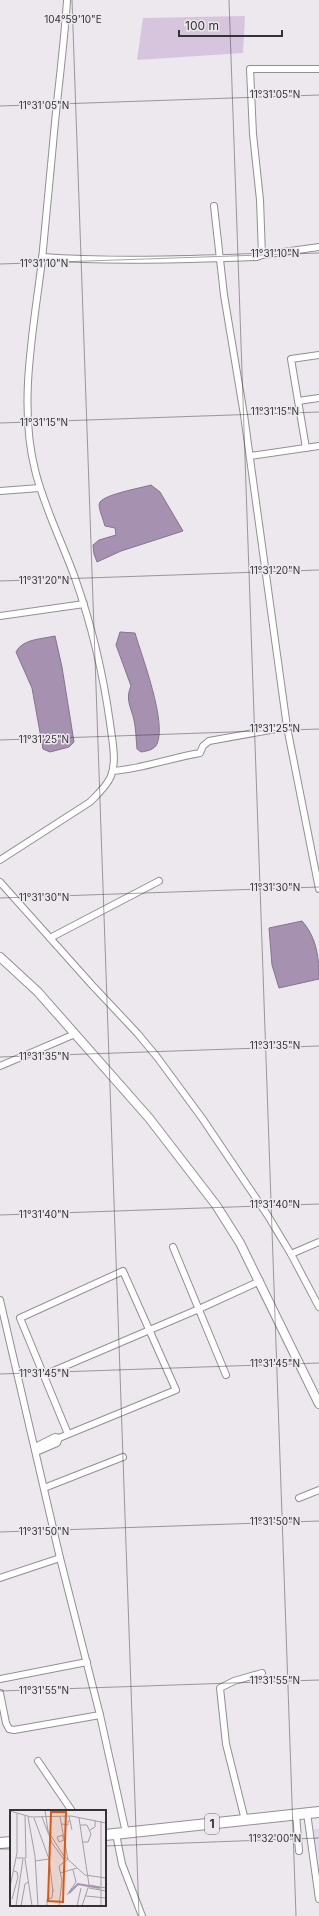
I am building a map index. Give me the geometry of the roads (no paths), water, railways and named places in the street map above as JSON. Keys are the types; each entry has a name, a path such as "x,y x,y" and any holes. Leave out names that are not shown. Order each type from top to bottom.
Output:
{"highway":[{"name":"1","path":"106,1835 319,1812"}],"street":[{"path":"0,860 90,802 101,792 113,770 113,749 104,681 84,604 40,488 28,436 28,393 32,334 42,257 67,0"},
{"path":"262,255 260,200 253,134 250,69 319,69"},
{"path":"214,206 225,302 250,456 287,727 319,889"},
{"path":"42,257 73,259 257,257 319,247"},
{"path":"306,448 291,359 319,355"},
{"path":"298,401 319,398"},
{"path":"250,456 319,446"},
{"path":"0,491 40,488"},
{"path":"0,616 84,604"},
{"path":"113,770 145,767 162,760 200,753 203,746 209,741 287,727"},
{"path":"50,938 159,880"},
{"path":"0,882 138,1034 157,1057 202,1118 268,1216 291,1254 319,1307"},
{"path":"0,957 38,992 150,1118 216,1205 240,1243 260,1281 319,1404"},
{"path":"0,1066 75,1034"},
{"path":"291,1254 319,1242"},
{"path":"173,1247 226,1375"},
{"path":"35,1449 57,1443 59,1438 176,1390 123,1271 20,1318 68,1434"},
{"path":"44,1375 199,1309 260,1281"},
{"path":"0,1300 60,1558 100,1715 121,1833 122,1864 142,1916"},
{"path":"44,1488 123,1457"},
{"path":"299,1498 319,1490"},
{"path":"0,1578 60,1558"},
{"path":"0,1679 87,1662"},
{"path":"245,1820 226,1744 220,1688 234,1681 262,1673"},
{"path":"0,1693 6,1723 9,1729 14,1730 100,1715"},
{"path":"38,1761 71,1810"},
{"path":"307,1813 319,1899"},
{"path":"296,1814 299,1851"}]}
